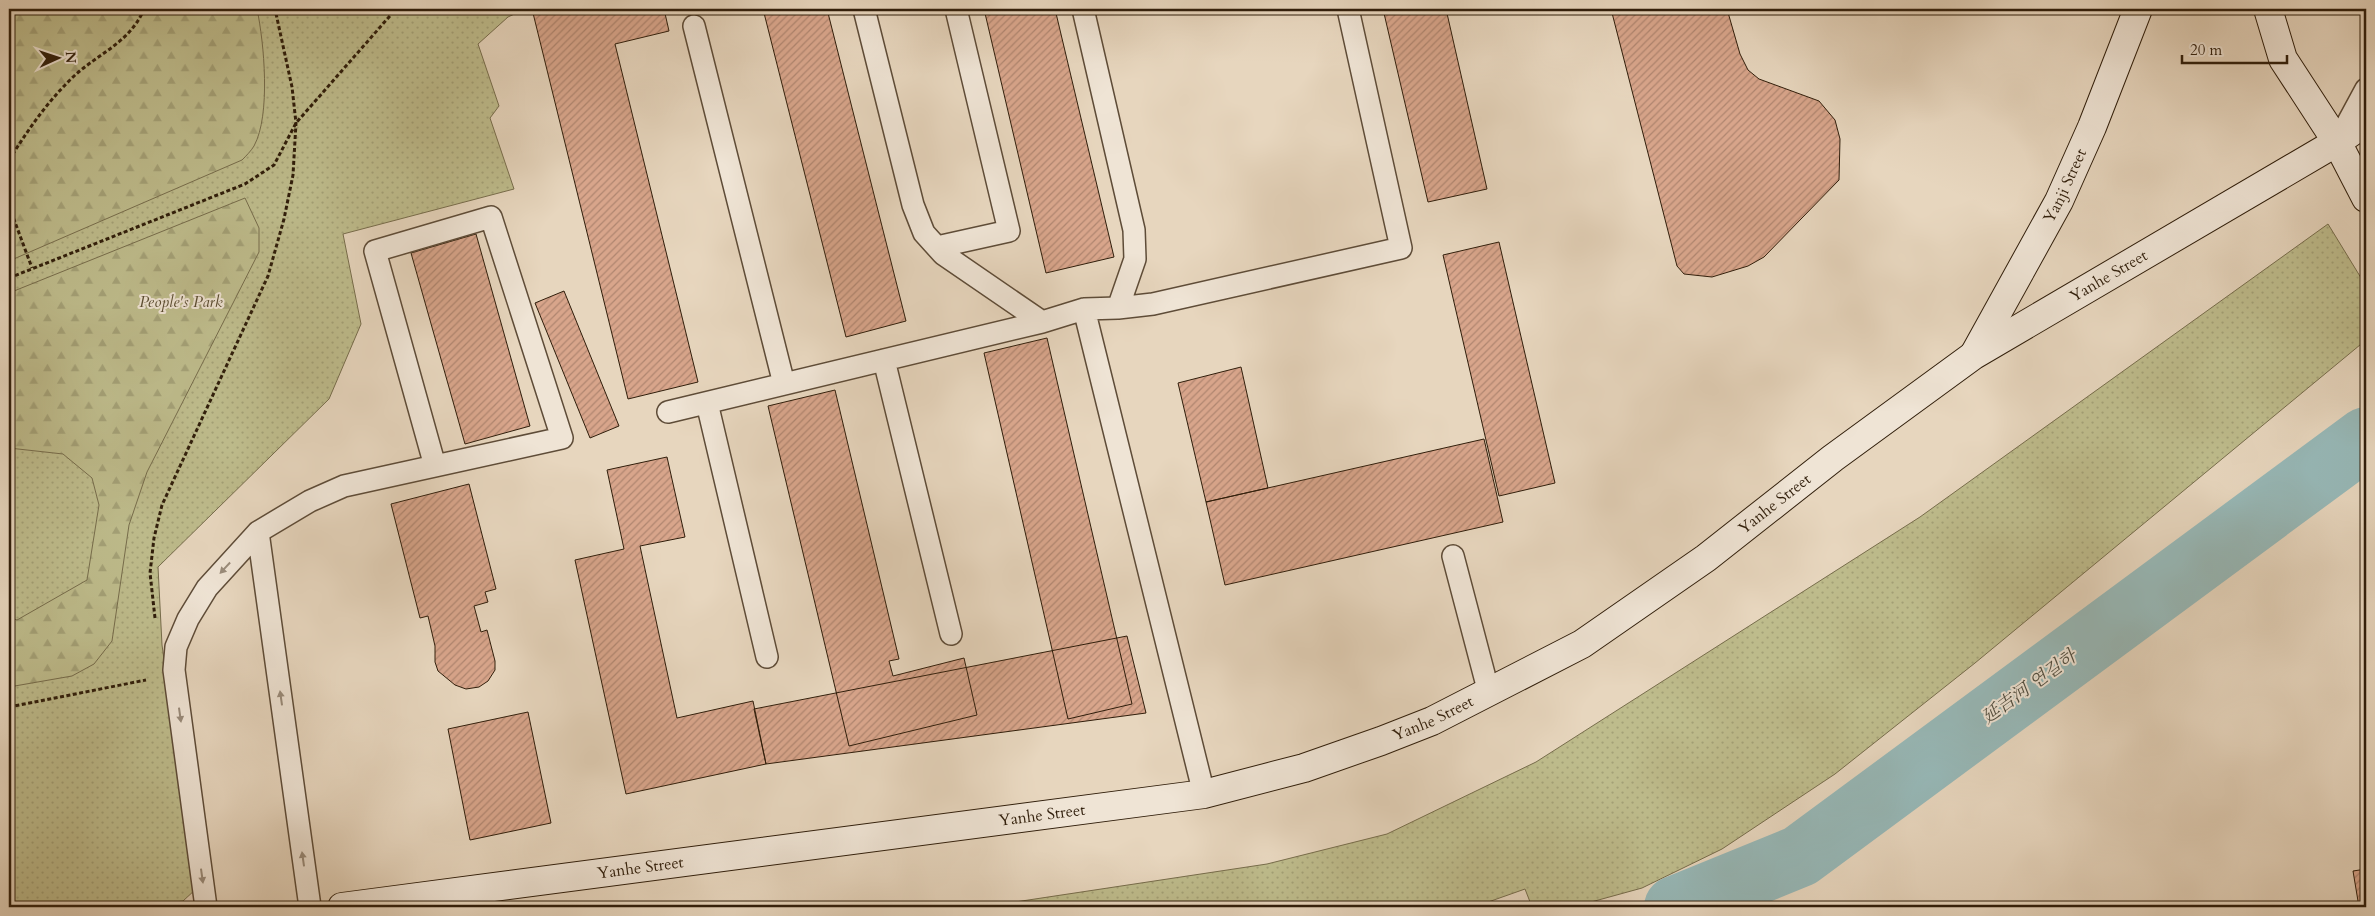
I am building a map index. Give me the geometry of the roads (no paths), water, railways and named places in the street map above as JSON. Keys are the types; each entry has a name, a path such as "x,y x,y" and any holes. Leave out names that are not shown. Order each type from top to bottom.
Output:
{"street":[{"name":"Yanji Street","path":"1974,355 2058,201 2092,127 2138,9"},
{"path":"2268,9 2283,60 2337,142 2366,198"},
{"name":"Yanhe Street","path":"342,907 1204,794 1304,768 1381,741 1432,721 1582,644 1690,568 1833,458 1974,355 2337,142 2366,122"}],"lane":[{"path":"864,9 913,205 924,233 943,254 1042,322"},
{"path":"937,247 1009,231 956,9"},
{"path":"1083,9 1134,230 1135,259 1118,308"},
{"path":"668,412 1042,322 1084,309 1153,304 1400,248 1348,9"},
{"path":"694,26 784,384"},
{"path":"2337,142 2366,89"},
{"path":"206,907 174,670 176,647 188,619 207,588 258,532 310,500 344,486 435,466 562,438 491,217 375,251 435,466"},
{"path":"1084,309 1204,794"},
{"path":"884,360 951,634"},
{"path":"707,403 767,657"},
{"path":"258,532 310,907"},
{"path":"1453,556 1489,693"}],"waterway":[{"name":"延吉河 연길하","path":"1675,907 1800,856 2366,438"}],"park label":[{"name":"People's Park","path":"181,302"}]}
